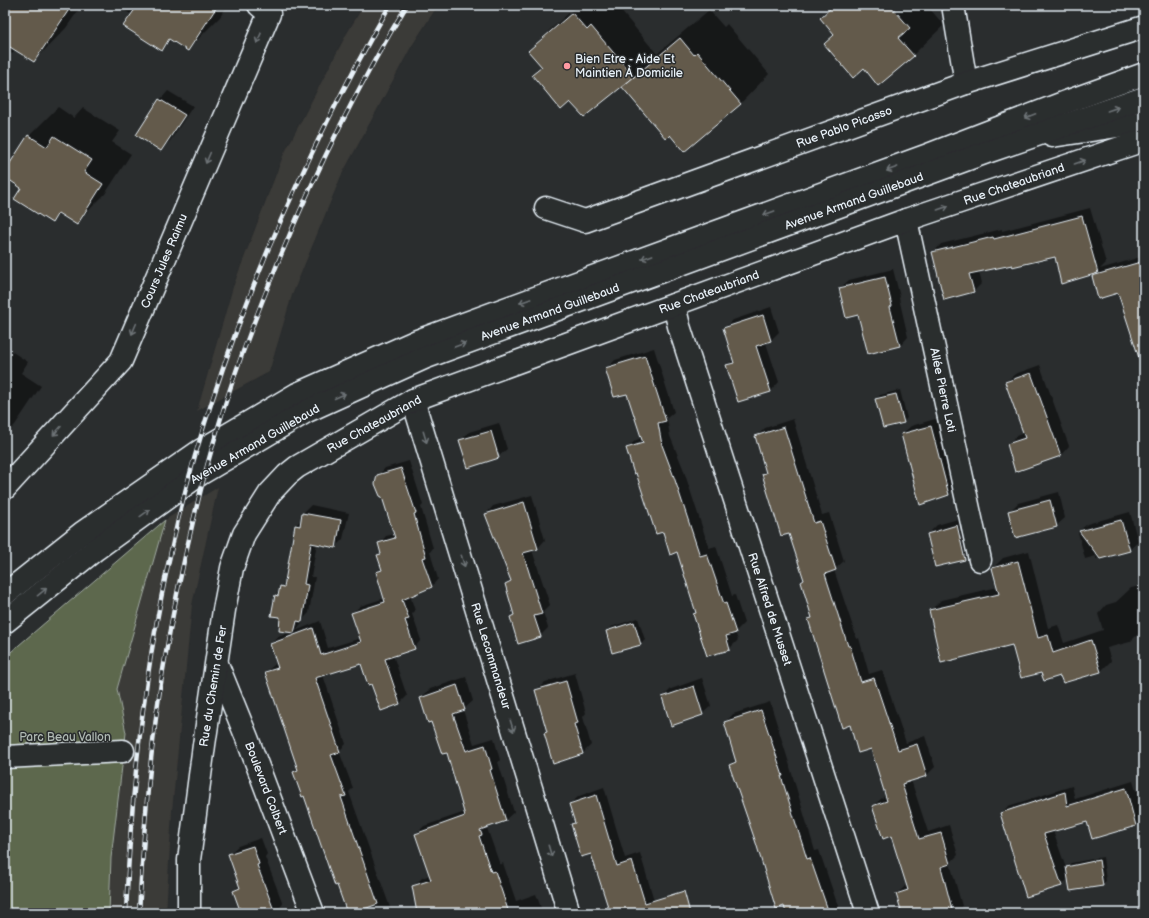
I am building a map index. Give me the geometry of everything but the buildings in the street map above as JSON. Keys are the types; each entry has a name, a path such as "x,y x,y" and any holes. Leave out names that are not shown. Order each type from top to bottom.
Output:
{"street":[{"name":"Cours Jules Raimu","path":"5,488 120,361 269,14 259,5"},
{"path":"954,5 966,83"},
{"name":"Rue Pablo Picasso","path":"546,208 585,221 966,83 1144,27"},
{"name":"Avenue Armand Guillebaud","path":"5,594 82,533 200,451 297,394 417,341 913,161 1066,102 1144,74"},
{"name":"Avenue Armand Guillebaud","path":"8,619 96,549 200,474 308,411 424,358 987,152 1144,98"},
{"path":"1023,140 1144,122"},
{"name":"Rue Chateaubriand","path":"287,475 297,467 413,400 906,220 1144,140"},
{"name":"Allée Pierre Loti","path":"906,220 980,560"},
{"name":"Rue Alfred de Musset","path":"674,305 679,326 868,913"},
{"name":"Rue Lecommandeur","path":"413,400 569,913"},
{"name":"Rue du Chemin de Fer","path":"189,913 189,860 204,745 224,610 232,568 244,534 270,493 287,475"},
{"name":"Boulevard Colbert","path":"217,664 247,738 313,913"},
{"path":"5,757 123,751"}],"shaded area":[{"path":"364,5 438,5 411,47 341,176 292,295 269,372 197,411 233,287 283,156 346,35"},
{"path":"218,487 192,605 172,811 166,913 109,913 111,858 126,733 117,689 165,520"}],"green space":[{"name":"Parc Beau Vallon","path":"165,520 117,689 126,733 111,858 109,913 5,913 5,657"}],"railway":[{"path":"126,913 128,866 136,773 147,680 163,588 173,542 202,430 240,322 268,250 325,126 390,5"},
{"path":"139,913 144,832 150,770 163,669 187,546 202,483 214,442 232,383 252,327 288,237 352,102 407,5"}],"place":[{"name":"Bien Etre - Aide Et Maintien À Domicile","path":"567,66"}]}
